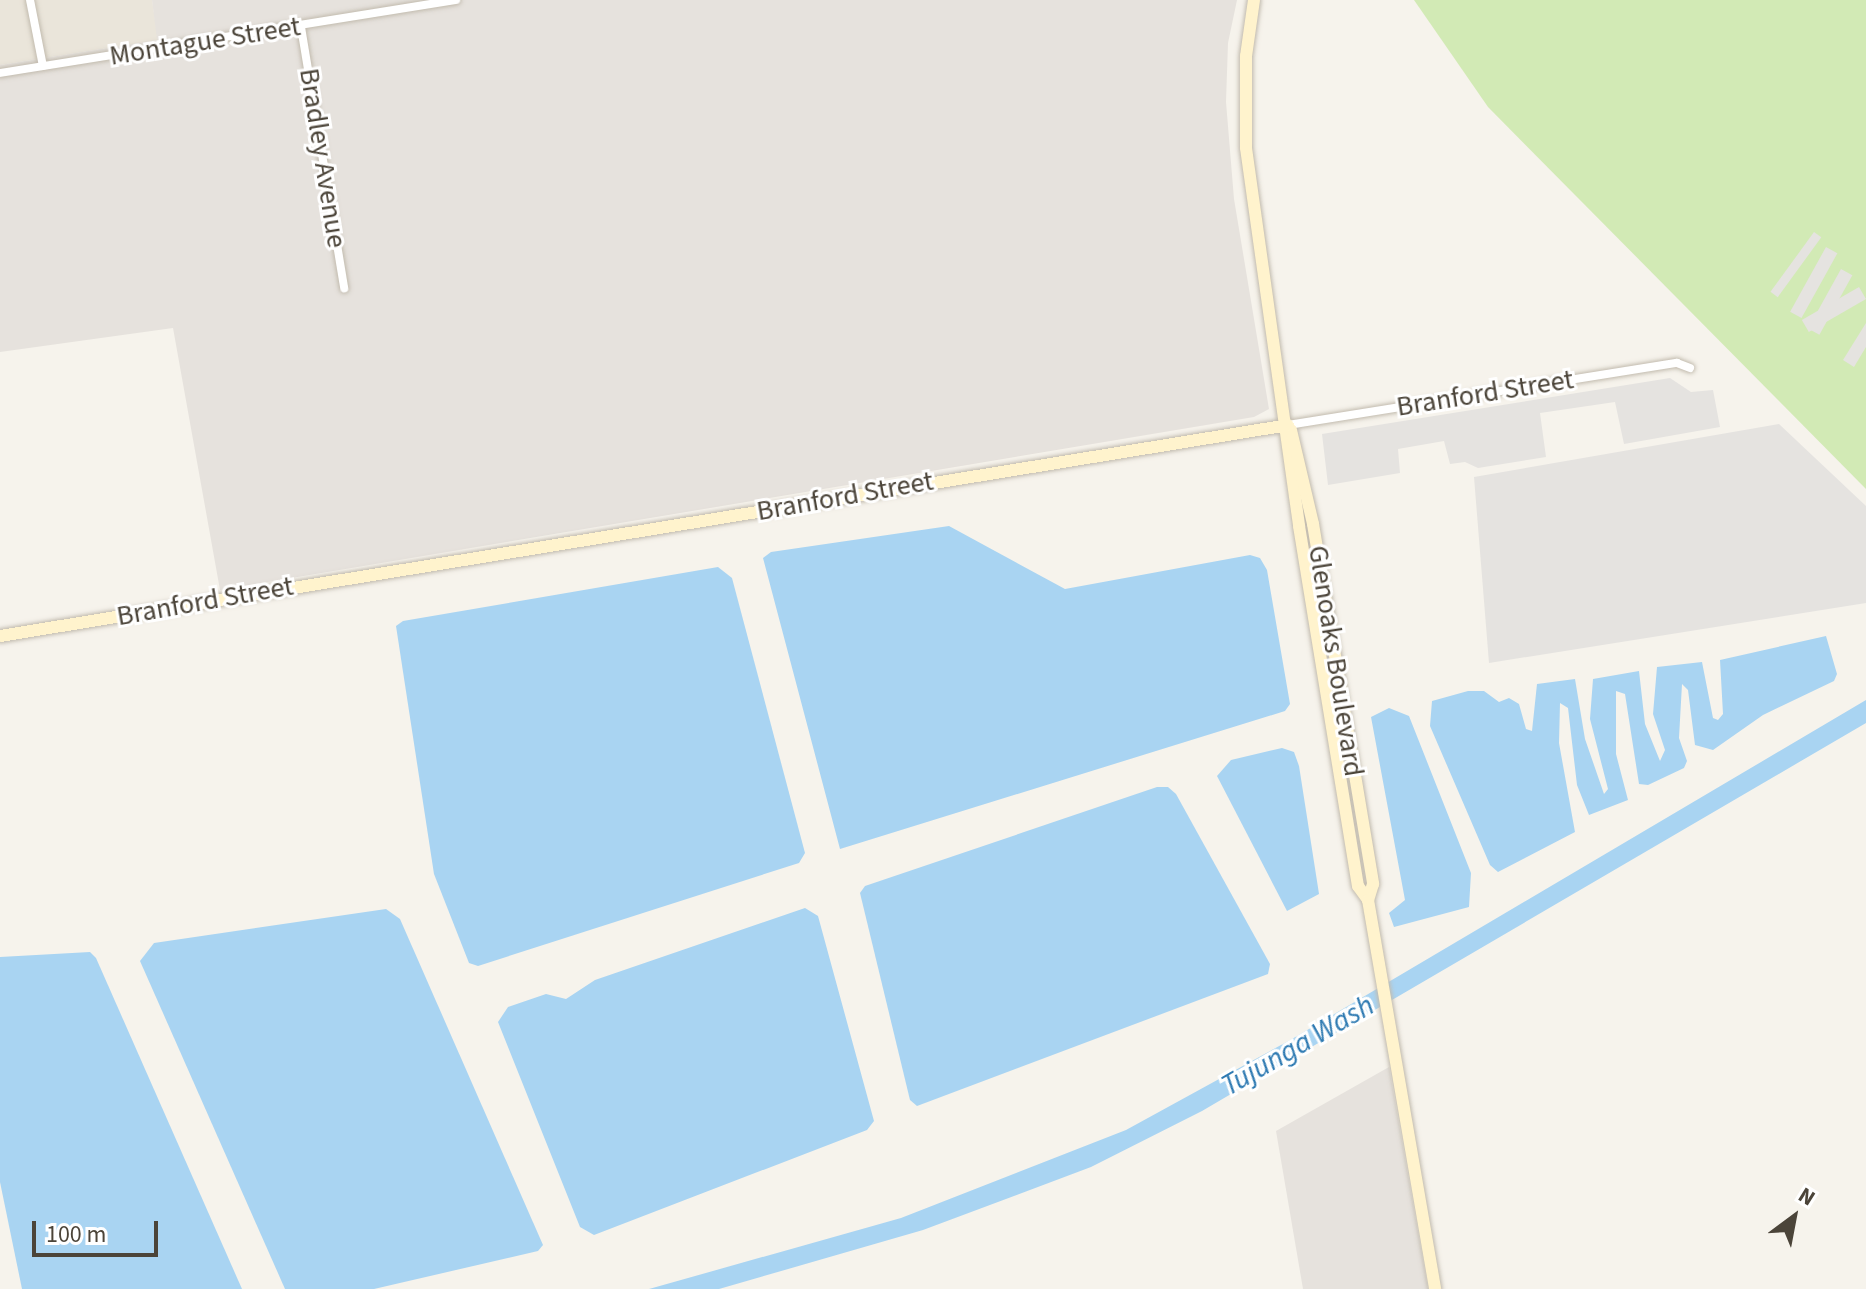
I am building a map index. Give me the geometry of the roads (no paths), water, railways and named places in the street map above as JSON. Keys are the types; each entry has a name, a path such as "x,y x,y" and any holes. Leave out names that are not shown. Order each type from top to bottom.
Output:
{"main road":[{"name":"Glenoaks Boulevard","path":"1254,0 1246,67 1246,148 1288,425 1287,451 1358,886 1368,900 1435,1289"},
{"name":"Glenoaks Boulevard","path":"1288,425 1299,448 1341,690 1373,884 1368,900"},
{"name":"Branford Street","path":"0,636 1288,425"},
{"path":"1326,692 1341,690"}],"street":[{"path":"30,0 43,66"},
{"name":"Montague Street","path":"0,73 456,0"},
{"name":"Bradley Avenue","path":"301,27 344,288"},
{"name":"Branford Street","path":"1288,425 1677,363 1690,368"}],"water":[{"path":"949,526 1065,589 1250,555 1260,558 1267,570 1290,704 1285,711 840,849 763,558 771,552"},
{"path":"718,567 732,578 805,853 799,863 478,966 469,963 434,874 396,626 403,621"},
{"path":"1826,636 1837,674 1834,681 1763,715 1713,750 1695,745 1688,690 1682,684 1679,738 1687,761 1684,768 1648,785 1639,784 1625,694 1616,691 1616,754 1628,800 1589,815 1577,785 1568,708 1560,703 1559,743 1575,832 1498,872 1490,865 1430,726 1432,701 1468,691 1484,691 1499,702 1509,698 1519,704 1526,729 1532,731 1537,684 1575,679 1585,739 1604,794 1608,789 1590,719 1593,679 1639,671 1645,724 1660,761 1665,750 1653,714 1657,667 1702,662 1713,718 1718,720 1723,714 1720,660"},
{"name":"Tujunga Wash","path":"1866,700 1866,723 1202,1111 1091,1167 923,1230 719,1289 649,1289 901,1218 1126,1130 1292,1039"},
{"path":"1389,708 1409,716 1471,873 1469,907 1394,927 1389,913 1405,900 1371,717"},
{"path":"1282,748 1294,752 1299,766 1319,894 1287,911 1217,776 1231,760"},
{"path":"1157,787 1168,787 1176,794 1270,964 1268,974 917,1106 910,1100 860,893 865,886"},
{"path":"805,908 818,916 874,1121 867,1130 594,1235 580,1227 498,1022 508,1007 546,994 566,999 595,980"},
{"path":"386,909 400,919 543,1245 538,1251 374,1289 285,1289 140,961 154,943"},
{"path":"90,952 96,958 242,1289 22,1289 0,1182 0,957"}]}
